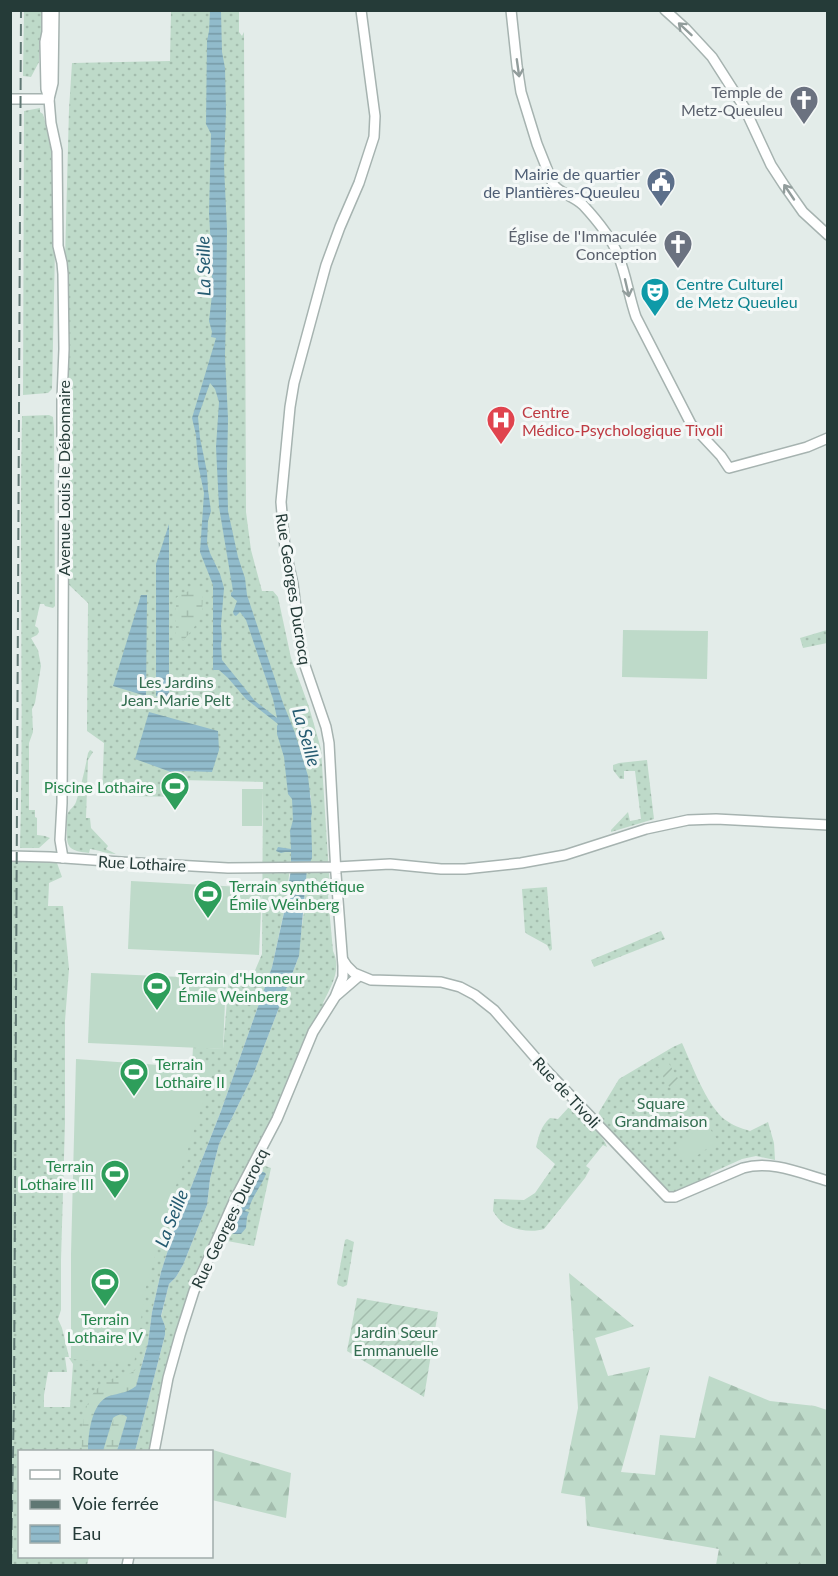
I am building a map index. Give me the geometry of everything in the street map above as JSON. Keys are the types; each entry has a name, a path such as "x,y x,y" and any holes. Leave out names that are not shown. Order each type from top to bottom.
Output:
{"street":[{"name":"Avenue Louis le Débonnaire","path":"47,10 45,76 57,151 58,246 63,273 64,576 60,837 63,858"},
{"name":"Avenue Louis le Débonnaire","path":"49,99 53,82 54,10"},
{"name":"Rue Georges Ducrocq","path":"153,1450 168,1378 194,1291 235,1199 277,1119 313,1032 335,997 343,977 329,743 326,727 302,657 285,548 281,502 294,383 322,276 374,137 375,116 361,10"},
{"path":"512,10 521,92 537,144 553,184 582,205 614,246 636,317 691,424 729,468 807,447 828,438"},
{"path":"665,10 712,57 747,114 771,165 803,212 828,236"},
{"path":"10,99 49,99"},
{"name":"Rue Lothaire","path":"10,856 213,867 336,867 400,864 441,869 465,869 521,863 565,855 646,829 688,820 716,819 828,825"},
{"path":"343,960 350,970 359,976"},
{"name":"Rue Georges Ducrocq","path":"335,997 359,976"},
{"name":"Rue de Tivoli","path":"359,976 371,980 428,981 452,984 468,991 494,1010 547,1071 667,1197 675,1197 743,1168 759,1165 776,1167 828,1181"}],"green space":[{"path":"24,11 44,11 39,62 31,77 23,76"},
{"name":"Les Jardins Jean-Marie Pelt","path":"171,11 239,11 239,32 242,36 244,32 246,512 251,550 262,591 273,591 278,597 291,658 321,749 330,890 328,896 336,971 323,1003 325,1004 269,1126 231,1195 185,1302 149,1450 135,1450 165,1335 165,1326 161,1317 169,1284 183,1265 207,1205 210,1179 219,1144 253,1075 299,956 311,797 260,659 301,781 285,907 272,967 221,1111 175,1228 161,1272 148,1343 117,1450 18,1450 18,1558 89,1558 87,1565 11,1565 10,856 51,859 57,863 62,877 49,883 48,906 63,906 69,969 65,1021 61,1310 58,1319 69,1357 65,1357 67,1372 48,1372 44,1407 70,1407 73,1364 69,1358 134,1359 141,1251 189,1127 193,1047 223,1049 229,976 253,975 262,954 263,782 181,780 180,797 125,796 102,793 104,743 87,731 88,603 67,583 65,259 72,63 170,61"},
{"path":"40,108 52,148 55,249 52,389 48,393 23,395 24,111"},
{"path":"49,415 53,417 54,428 55,606 53,608 40,604 35,626 39,632 31,638 38,650 41,666 32,709 33,732 29,743 29,810 35,810 37,835 50,838 39,848 20,848 22,416"},
{"path":"203,586 202,617 184,640 176,639 176,598"},
{"path":"623,630 708,631 707,679 622,677"},
{"path":"827,630 827,643 803,648 800,638"},
{"path":"90,750 93,752 88,760 86,818 90,818 91,828 108,846 106,849 116,854 90,849 89,853 77,851 68,843 67,815 76,802"},
{"path":"647,760 654,819 611,832 628,812 630,821 641,819 635,771 624,771 624,779 620,779 613,770 613,765"},
{"path":"242,789 263,789 262,826 242,826"},
{"name":"Terrain synthétique Émile Weinberg","path":"131,881 262,888 259,955 128,949"},
{"path":"547,887 552,949 550,951 547,945 525,932 522,889"},
{"path":"661,931 665,939 594,967 591,960"},
{"name":"Terrain d'Honneur Émile Weinberg","path":"91,973 226,979 223,1049 88,1043"},
{"name":"Square Grandmaison","path":"682,1043 705,1094 724,1119 750,1131 768,1122 774,1143 775,1160 756,1156 742,1159 674,1192 667,1190 598,1119 599,1112 619,1079"},
{"path":"76,1059 214,1069 146,1287 134,1364 71,1359"},
{"path":"668,1062 680,1082 670,1088 658,1068"},
{"path":"569,1107 596,1131 607,1147 603,1145 586,1166 590,1169 585,1178 544,1229 529,1231 507,1225 500,1221 493,1211 494,1199 524,1200 535,1193 555,1164 536,1147 541,1131 550,1118 558,1119"},
{"path":"707,1124 718,1141 685,1164 673,1146"},
{"path":"260,1164 271,1168 254,1246 222,1240 247,1188"},
{"path":"347,1239 354,1242 347,1285 343,1287 337,1283"},
{"path":"569,1273 634,1326 595,1338 608,1376 650,1367 621,1472 655,1475 660,1435 695,1438 709,1376 770,1401 815,1406 827,1410 827,1565 716,1565 719,1549 587,1526 585,1497 561,1493 578,1408"},
{"name":"Jardin Sœur Emmanuelle","path":"357,1298 438,1312 424,1397 347,1351"},
{"path":"143,1364 136,1386 127,1392 109,1396 89,1433 88,1450 82,1450 85,1411 94,1393 109,1380 126,1376"},
{"path":"117,1415 127,1417 117,1450 104,1450 114,1418"},
{"path":"213,1450 291,1473 286,1518 213,1500"}],"water":[{"path":"210,11 221,11 226,110 224,166 227,230 225,356 228,511 247,595 308,776 312,812 312,858 307,869 299,956 253,1075 219,1144 210,1179 207,1205 183,1265 169,1284 161,1316 165,1326 165,1335 135,1450 117,1450 127,1417 120,1414 113,1418 103,1450 88,1450 90,1429 98,1405 109,1396 136,1386 148,1343 161,1272 175,1228 221,1111 272,967 291,869 291,852 276,851 278,847 291,849 290,831 293,820 292,799 288,794 284,757 277,734 278,724 246,699 219,670 213,670 213,585 200,552 204,493 192,418 216,338 211,337 209,321 212,267 209,213 211,134 206,124 207,41","holes":["210,383 215,389 219,402 216,447 219,507 233,591 231,596 237,601 233,612 236,616 240,612 246,620 273,699 277,718 255,701 222,660 221,625 224,588 207,543 211,511 198,417"]},
{"path":"169,524 169,700 156,696 156,564"},
{"path":"141,595 147,595 146,696 113,686"},
{"path":"149,712 218,731 219,750 212,772 171,772 135,759"},
{"path":"261,1172 266,1174 249,1209 245,1211 249,1212 246,1228 241,1234 233,1234 231,1231 234,1222"}],"railway":[{"path":"11,1566 14,1398 21,10"}],"place":[{"name":"Temple de Metz-Queuleu","path":"804,126"},
{"name":"Mairie de quartier de Plantières-Queuleu","path":"661,208"},
{"name":"Église de l'Immaculée Conception","path":"678,270"},
{"name":"Centre Culturel de Metz Queuleu","path":"655,318"},
{"name":"Centre Médico-Psychologique Tivoli","path":"501,446"},
{"name":"Piscine Lothaire","path":"175,812"},
{"name":"Terrain synthétique Émile Weinberg","path":"208,920"},
{"name":"Terrain d'Honneur Émile Weinberg","path":"157,1012"},
{"name":"Terrain Lothaire II","path":"134,1098"},
{"name":"Terrain Lothaire III","path":"115,1200"},
{"name":"Terrain Lothaire IV","path":"105,1308"}],"water label":[{"name":"La Seille","path":"203,266"},
{"name":"La Seille","path":"307,737"},
{"name":"La Seille","path":"171,1218"}]}
